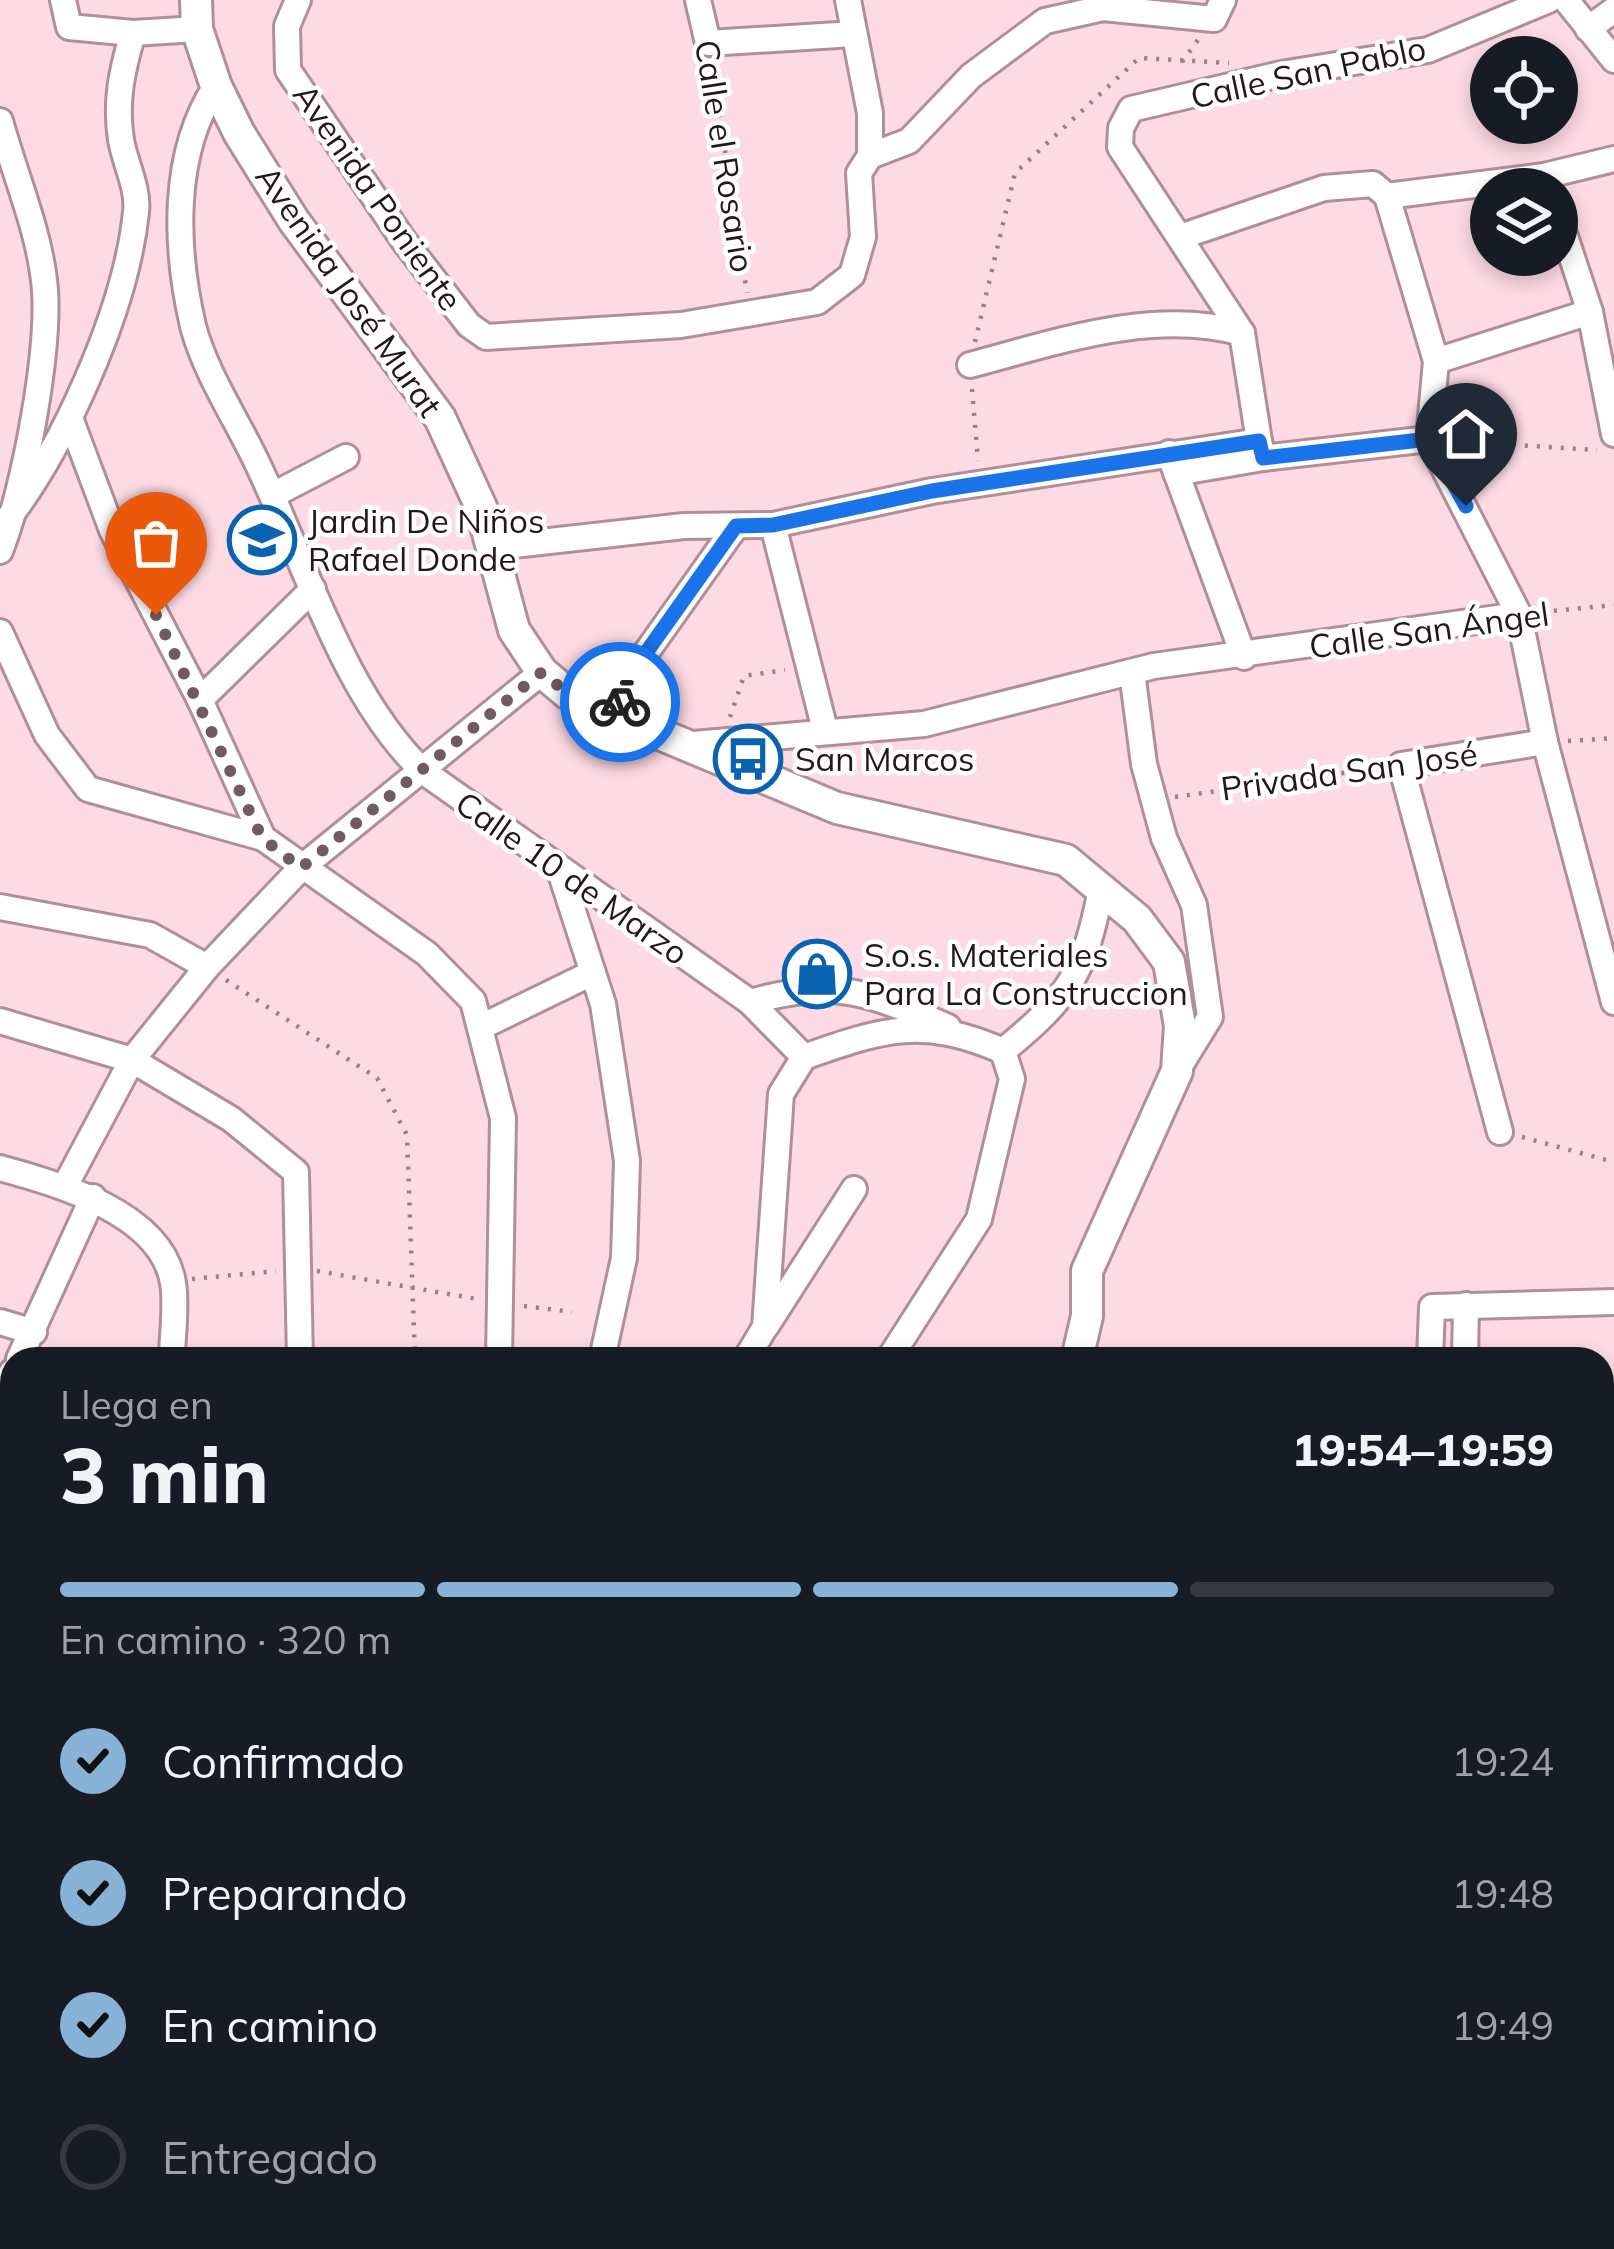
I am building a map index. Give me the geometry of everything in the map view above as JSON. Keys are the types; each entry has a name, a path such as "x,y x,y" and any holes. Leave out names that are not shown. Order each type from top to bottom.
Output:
{"street":[{"path":"63,0 69,27 133,32 197,14"},
{"name":"Avenida Poniente","path":"298,0 287,26 288,70 404,241 470,326 486,337 681,326 817,302 852,275 863,237 859,172 870,156 870,113 848,0"},
{"name":"Calle el Rosario","path":"698,0 708,44"},
{"name":"Calle San Pablo","path":"1180,237 1120,147 1121,128 1131,109 1281,74 1428,50 1549,0"},
{"path":"1567,0 1614,60"},
{"path":"870,156 909,141 970,76 1046,21 1103,8 1219,10"},
{"path":"1588,29 1614,10"},
{"name":"Avenida José Murat","path":"197,14 216,86 294,221 440,418 495,548 514,630 542,672 567,693 679,745 837,808 1066,860 1137,919 1169,962 1180,1026 1177,1071 1087,1271 1087,1316 1080,1347"},
{"path":"0,529 70,418 101,347 137,208 121,140 117,88 133,32"},
{"path":"708,44 854,34"},
{"name":"Calle 10 de Marzo","path":"216,86 194,119 179,203 194,328 313,589 389,740 424,772 560,871 750,1002 804,1058"},
{"path":"0,121 44,280 43,358 17,508 0,551"},
{"path":"1578,172 1614,159"},
{"path":"1261,450 1243,333 1180,237 1324,188 1373,184 1387,196 1436,362 1429,439 1519,615 1545,742 1614,1002"},
{"path":"1387,196 1470,189"},
{"path":"137,208 179,203"},
{"path":"1578,276 1590,312 1614,434"},
{"path":"1436,362 1590,312"},
{"path":"970,365 1145,324 1218,326 1243,333"},
{"path":"70,418 112,530 200,700 262,838"},
{"path":"495,548 684,526 773,525 932,491 1261,450 1429,439"},
{"path":"273,495 346,457"},
{"path":"1173,463 1244,657"},
{"path":"773,525 824,730"},
{"path":"614,715 638,664 736,526"},
{"path":"200,700 313,589"},
{"name":"Calle San Ángel","path":"679,745 924,724 1132,672 1519,615"},
{"path":"0,632 47,735 88,789 262,838 427,954 473,1001 484,1026 503,1118 499,1347"},
{"path":"64,1186 132,1060 206,967 301,868 542,672"},
{"path":"1132,672 1164,838 1194,905 1210,1017 1177,1071"},
{"name":"Privada San José","path":"1401,764 1545,742"},
{"path":"1401,764 1500,1132"},
{"path":"560,871 603,1004 627,1161 624,1258 605,1347"},
{"path":"1003,1051 1060,1004 1091,940 1101,889"},
{"path":"0,907 150,935 206,967"},
{"path":"484,1026 592,973"},
{"path":"750,1002 806,986 880,997 1003,1051 1012,1079 979,1219 897,1347"},
{"path":"0,1021 132,1060 231,1119 296,1172 300,1347"},
{"path":"765,1327 781,1094 804,1058 884,1029 966,1035"},
{"path":"0,1168 93,1197 158,1245 173,1282 172,1347"},
{"path":"753,1347 854,1189"},
{"path":"26,1347 93,1197"},
{"path":"1430,1347 1432,1306 1614,1302"},
{"path":"1465,1347 1466,1305"},
{"path":"0,1322 34,1332"}],"path":[{"name":"Calle el Rosario","path":"708,44 750,313"},
{"path":"980,487 970,365 1015,173 1139,58 1241,66"},
{"path":"1429,439 1614,452"},
{"name":"Calle San Ángel","path":"1519,615 1614,605"},
{"path":"722,739 744,676 810,666"},
{"path":"1545,742 1614,738"},
{"name":"Privada San José","path":"1154,800 1401,764"},
{"path":"206,967 377,1078 407,1135 416,1347"},
{"path":"1500,1132 1614,1162"},
{"path":"173,1282 301,1268 499,1304 572,1312"}],"way so far":[{"path":"156,615 262,838 301,868 542,672 567,693 614,715 620,702"}],"place":[{"name":"Jardin De Niños Rafael Donde","path":"262,540"},
{"name":"San Marcos","path":"748,759"},
{"name":"S.o.s. Materiales Para La Construccion","path":"817,974"}],"route":[{"path":"620,702 638,664 691,583 736,526 773,525 932,491 1259,441 1263,458 1429,439 1449,484 1466,506"}]}
